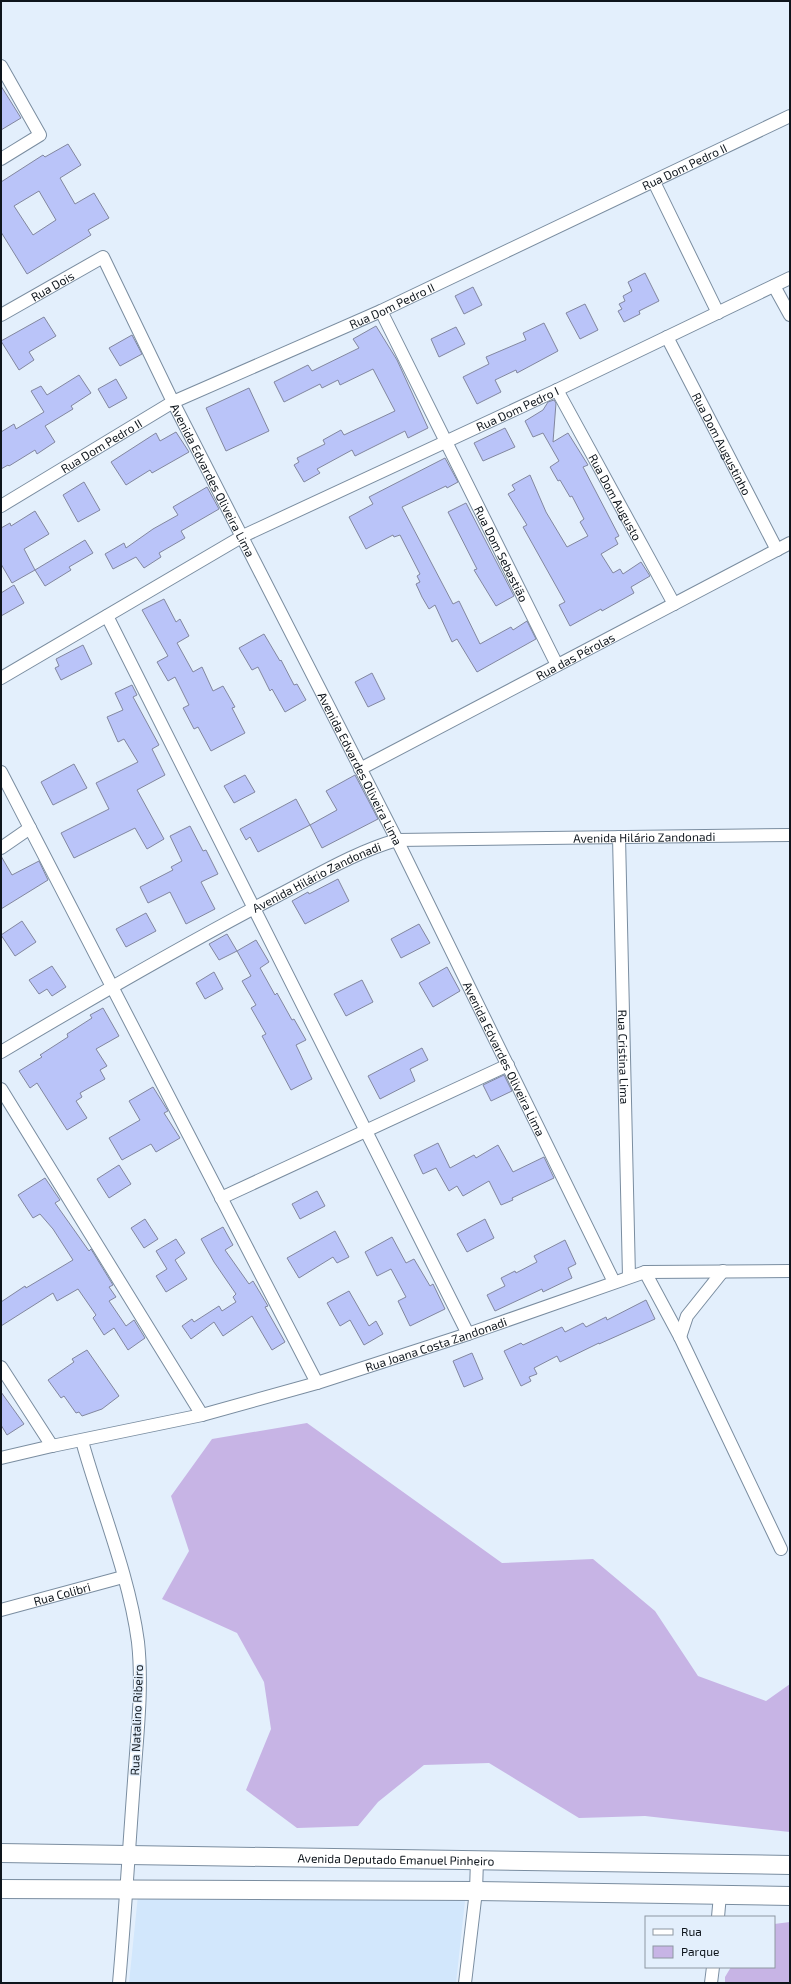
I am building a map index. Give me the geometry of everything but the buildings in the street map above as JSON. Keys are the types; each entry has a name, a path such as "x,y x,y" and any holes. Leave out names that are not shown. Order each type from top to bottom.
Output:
{"street":[{"path":"1,66 40,135 1,159"},
{"name":"Rua Dom Pedro II","path":"1,506 173,402 381,311 790,116"},
{"path":"654,182 718,313"},
{"name":"Rua Dois","path":"1,315 103,257"},
{"name":"Avenida Edvardes Oliveira Lima","path":"103,257 173,402 243,536 397,840 614,1282"},
{"name":"Rua Dom Pedro I","path":"243,536 557,390 790,278"},
{"path":"774,286 790,315"},
{"name":"Rua Dom Sebastião","path":"381,311 557,665"},
{"name":"Rua Dom Augustinho","path":"667,337 776,550"},
{"name":"Rua Dom Augusto","path":"557,390 674,604"},
{"path":"1,678 243,536"},
{"name":"Rua das Pérolas","path":"360,769 790,543"},
{"path":"107,616 365,1132 468,1334"},
{"path":"1,772 317,1383"},
{"path":"1,848 30,828"},
{"name":"Avenida Hilário Zandonadi","path":"1,1052 111,986 253,909 375,846 397,840 790,835"},
{"name":"Rua Cristina Lima","path":"619,837 629,1277"},
{"path":"221,1198 508,1065"},
{"path":"1,1088 202,1414"},
{"path":"680,1337 688,1316 723,1271"},
{"name":"Rua Joana Costa Zandonadi","path":"1,1458 202,1414 317,1383 468,1334 645,1272 790,1271"},
{"path":"645,1272 680,1337 781,1549"},
{"path":"1,1367 52,1446"},
{"name":"Rua Natalino Ribeiro","path":"82,1441 124,1577 134,1618 139,1657 139,1703 127,1890 119,1983"},
{"name":"Rua Colibri","path":"1,1610 124,1577"},
{"name":"Avenida Deputado Emanuel Pinheiro","path":"1,1853 790,1865"},
{"path":"465,1983 476,1891 477,1860"},
{"path":"1,1889 476,1891 790,1896"},
{"path":"718,1916 720,1895"},
{"path":"711,1983 713,1968"}],"shaded area":[{"path":"138,1895 465,1901 456,1983 129,1983"}],"green space":[{"path":"307,1423 502,1563 593,1559 655,1611 698,1676 766,1701 790,1684 790,1832 645,1816 579,1818 489,1763 424,1765 378,1802 358,1826 297,1828 246,1790 271,1729 264,1682 237,1633 162,1599 189,1551 171,1496 212,1439"},
{"path":"790,1922 790,1983 725,1983 725,1977 730,1968 775,1968 775,1924"}]}
